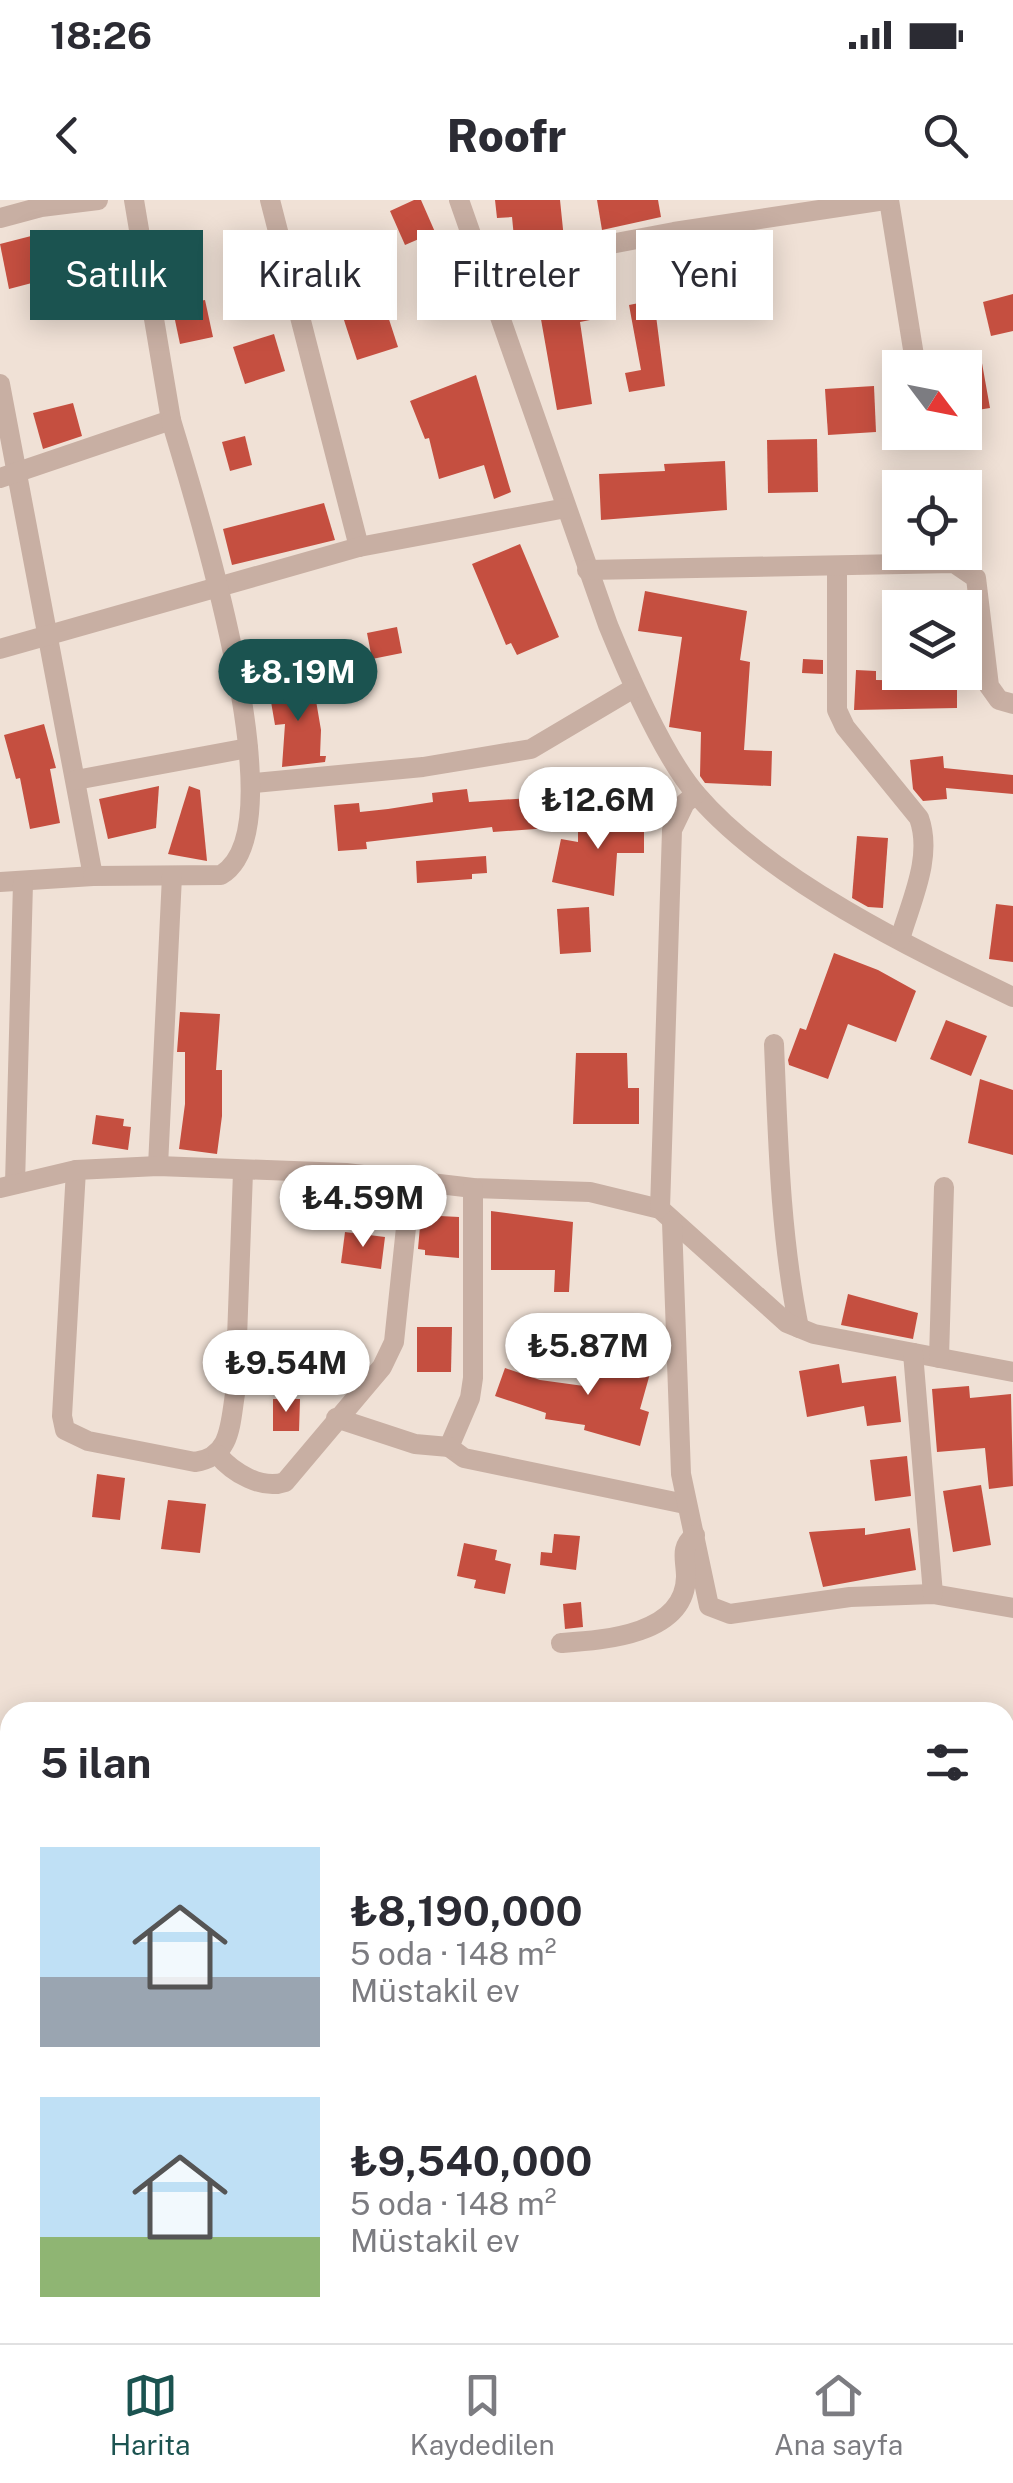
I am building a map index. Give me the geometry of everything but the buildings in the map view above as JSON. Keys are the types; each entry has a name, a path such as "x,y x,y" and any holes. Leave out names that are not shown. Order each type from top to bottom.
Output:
{"street":[{"path":"0,218 41,206 98,200"},
{"path":"0,882 93,876 222,875 235,864 254,783 220,586 171,420 134,200"},
{"path":"270,200 359,547"},
{"path":"459,200 470,230"},
{"path":"616,243 887,200 913,350"},
{"path":"502,320 588,570 634,688 696,794 758,850 834,902 1013,998"},
{"path":"0,384 9,476 76,780 93,876"},
{"path":"9,476 171,420"},
{"path":"0,649 359,547 566,508"},
{"path":"588,570 836,567 902,560 967,568 976,578 989,686 999,700 1013,704"},
{"path":"836,567 837,710 845,727 919,818 924,834 923,862 900,939"},
{"path":"254,783 423,766 531,749 634,688"},
{"path":"76,780 248,748"},
{"path":"696,794 685,803 672,830 666,1216 685,1504 708,1605 721,1613 850,1597 934,1594 1013,1608"},
{"path":"158,1166 172,876"},
{"path":"23,882 7,1186 76,1170 158,1166 346,1173 473,1188 590,1192 666,1216 711,1252 786,1324 913,1354 1013,1372"},
{"path":"774,1044 781,1205 799,1328"},
{"path":"76,1170 62,1416 66,1430 88,1441 195,1462 218,1456 226,1442 235,1394 243,1172"},
{"path":"218,1456 246,1477 280,1484 382,1367 398,1331 411,1180"},
{"path":"939,1358 944,1187"},
{"path":"449,1447 470,1398 473,1378 473,1188"},
{"path":"913,1354 934,1594"},
{"path":"336,1418 415,1444 449,1447 464,1458 685,1504"},
{"path":"561,1642 616,1636 670,1615 684,1591 684,1554 695,1535"}]}
